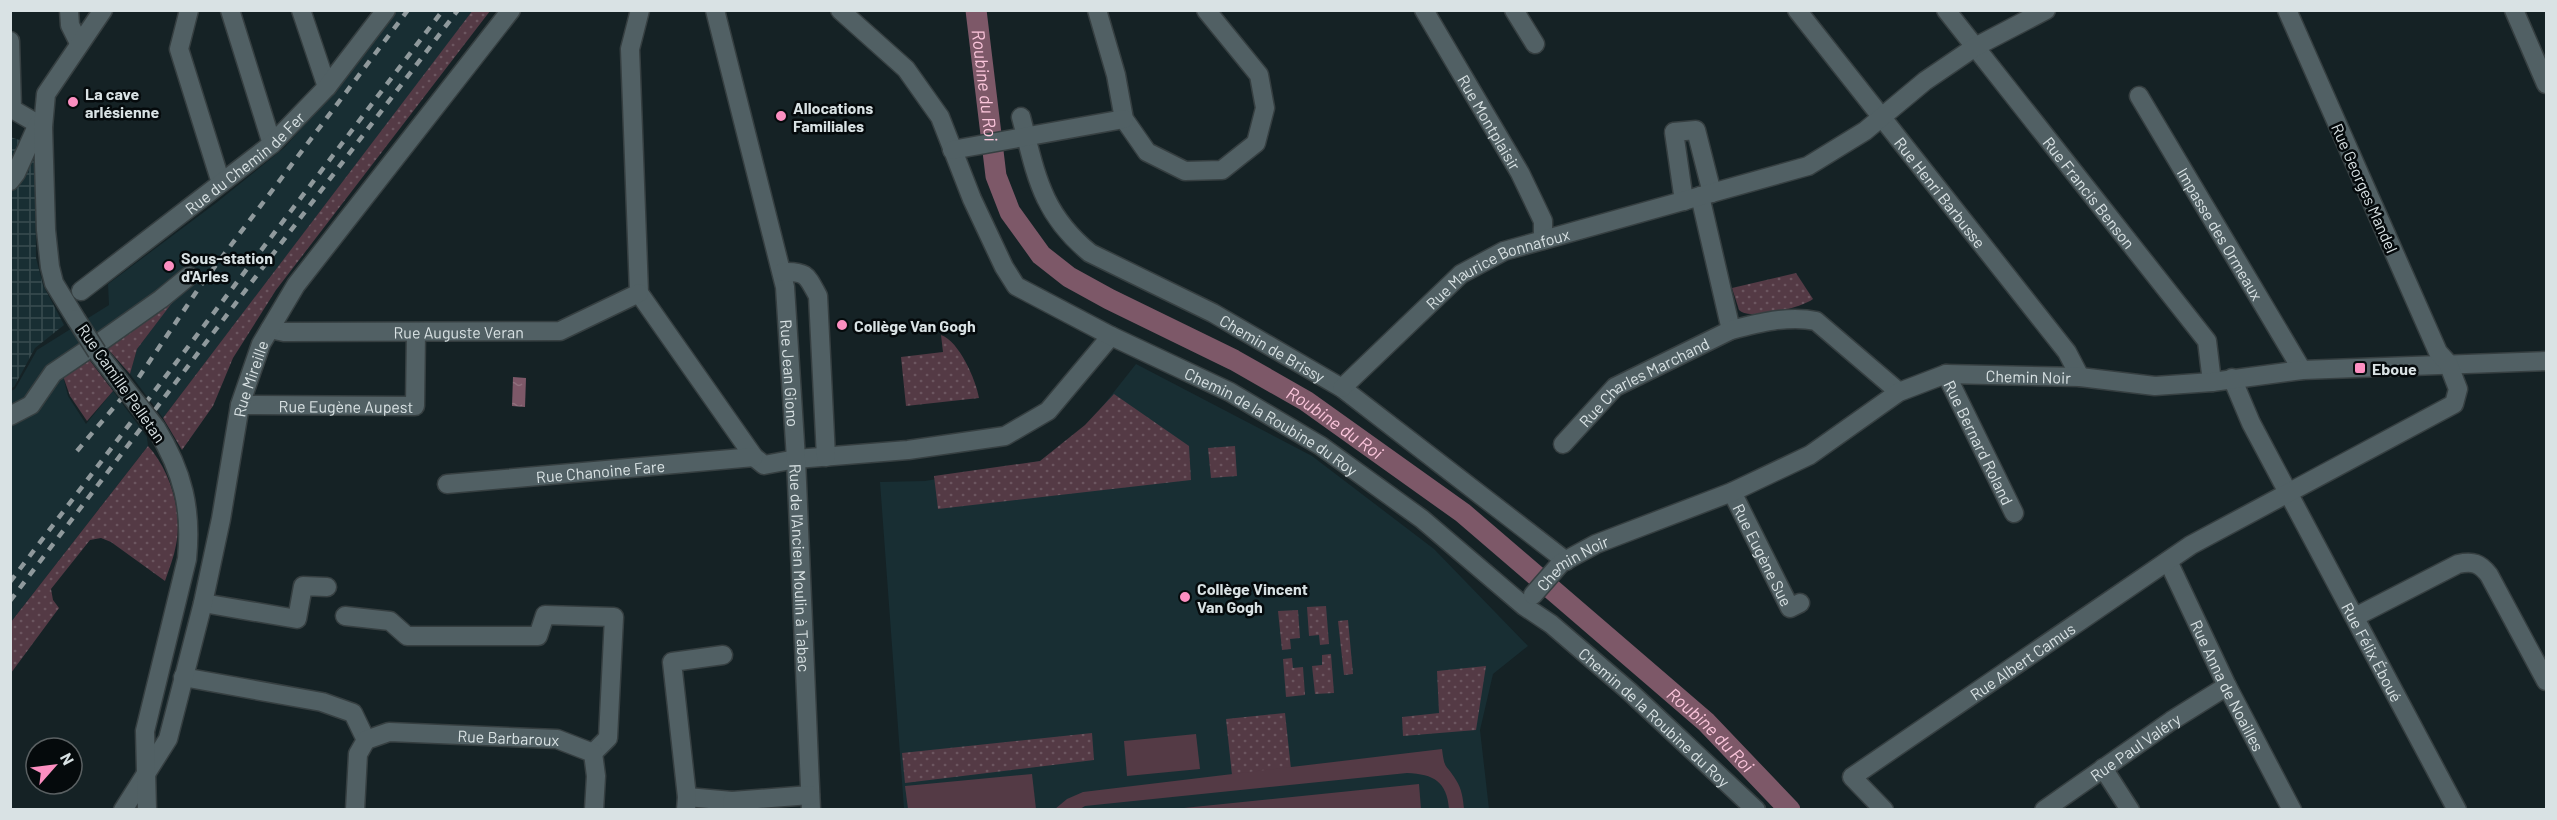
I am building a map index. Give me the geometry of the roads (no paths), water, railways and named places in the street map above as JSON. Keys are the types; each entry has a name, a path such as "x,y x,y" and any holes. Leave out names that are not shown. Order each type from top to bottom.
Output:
{"street":[{"path":"69,10 70,25 79,43"},
{"name":"Rue Camille Pelletan","path":"103,10 46,94 40,126 46,230 54,283 95,348 156,428 178,470 188,504 190,532 187,560 145,731 147,810"},
{"path":"189,10 179,49 221,183"},
{"path":"230,10 272,144"},
{"path":"301,10 327,87"},
{"name":"Rue Mireille","path":"123,810 168,739 203,603 221,519 240,405 261,344 296,285 511,10"},
{"path":"639,10 630,48 639,293 754,457"},
{"name":"Rue Jean Giono","path":"715,10 783,272 796,459"},
{"name":"Chemin de la Roubine du Roy","path":"840,10 906,69 961,148 1004,267 1016,286 1111,336 1230,392 1321,446 1413,512 1629,691 1756,810"},
{"path":"1097,10 1116,75 1124,119 1147,152 1185,171 1222,170 1256,143 1265,108 1259,75 1206,10"},
{"name":"Rue Montplaisir","path":"1425,10 1520,172 1543,221 1544,240"},
{"path":"1514,10 1534,44"},
{"name":"Rue Henri Barbusse","path":"1797,10 2067,352 2080,377"},
{"name":"Rue Francis Benson","path":"1946,10 2206,341 2212,382"},
{"name":"Rue Maurice Bonnafoux","path":"1342,388 1461,274 1504,251 1808,166 1865,131 1925,81 1975,47 2046,10"},
{"name":"Rue Georges Mandel","path":"2287,10 2438,352 2448,363 2458,389 2454,404 2288,493"},
{"path":"2514,10 2547,84"},
{"name":"Rue du Chemin de Fer","path":"81,291 272,144 327,87 385,11"},
{"path":"10,41 12,109 40,126 10,181"},
{"name":"Impasse des Ormeaux","path":"2139,96 2302,370"},
{"name":"Chemin de Brissy","path":"1021,117 1022,138 1047,202 1073,239 1090,253 1213,313 1342,388 1564,562"},
{"path":"961,148 1124,119"},
{"path":"1698,196 1731,330"},
{"path":"783,272 800,271 807,277 818,296 826,457"},
{"path":"10,416 31,405 53,373 95,348 189,276"},
{"name":"Rue Auguste Veran","path":"270,329 284,332 560,331 639,293"},
{"name":"Rue Charles Marchand","path":"1563,444 1615,387 1731,330 1801,318 1816,321 1899,392"},
{"name":"Rue Eugène Aupest","path":"240,405 415,406 416,332"},
{"path":"796,459 908,450 1005,436 1048,411 1111,336"},
{"name":"Chemin Noir","path":"1533,595 1564,562 1596,544 1732,492 1810,455 1899,392 1946,374 2080,377 2155,386 2212,382 2302,370 2547,361"},
{"name":"Rue Bernard Roland","path":"1946,374 2014,513"},
{"name":"Rue Félix Éboué","path":"2232,378 2251,423 2457,810"},
{"name":"Rue de l'Ancien Moulin à Tabac","path":"754,457 764,465 796,459 810,802"},
{"name":"Rue Chanoine Fare","path":"447,484 754,457"},
{"name":"Rue Eugène Sue","path":"1732,492 1790,608 1800,603"},
{"name":"Rue Albert Camus","path":"1884,810 1852,777 2191,545 2288,493"},
{"name":"Rue Anna de Noailles","path":"2168,561 2227,686 2292,810"},
{"path":"2355,617 2458,564 2470,561 2481,566 2489,575 2547,681"},
{"path":"203,603 297,618 303,586 327,587"},
{"path":"345,616 390,621 407,636 538,636 545,615 614,617 609,738 593,753 596,776 594,810"},
{"path":"723,655 672,662 686,803 732,805 810,802"},
{"path":"183,677 322,702 353,713 366,741 358,754 355,810"},
{"name":"Rue Paul Valéry","path":"2044,810 2227,686"},
{"name":"Rue Barbaroux","path":"366,741 389,732 557,739 593,753"},
{"path":"2103,768 2130,810"}],"water":[{"path":"513,377 526,378 525,407 512,406"}],"waterway":[{"name":"Roubine du Roi","path":"976,10 996,176 1010,212 1041,255 1069,277 1234,360 1306,401 1463,513 1706,722 1790,810"}],"railway":[{"path":"77,451 137,380 201,285 408,10"},
{"path":"10,582 443,10"},
{"path":"10,601 458,10"}],"place":[{"name":"La cave arlésienne","path":"73,102"},
{"name":"Allocations Familiales","path":"781,116"},
{"name":"Sous-station d'Arles","path":"169,266"},
{"name":"Collège Van Gogh","path":"842,325"},
{"name":"Eboue","path":"2360,368"},
{"name":"Collège Vincent Van Gogh","path":"1185,597"}]}
